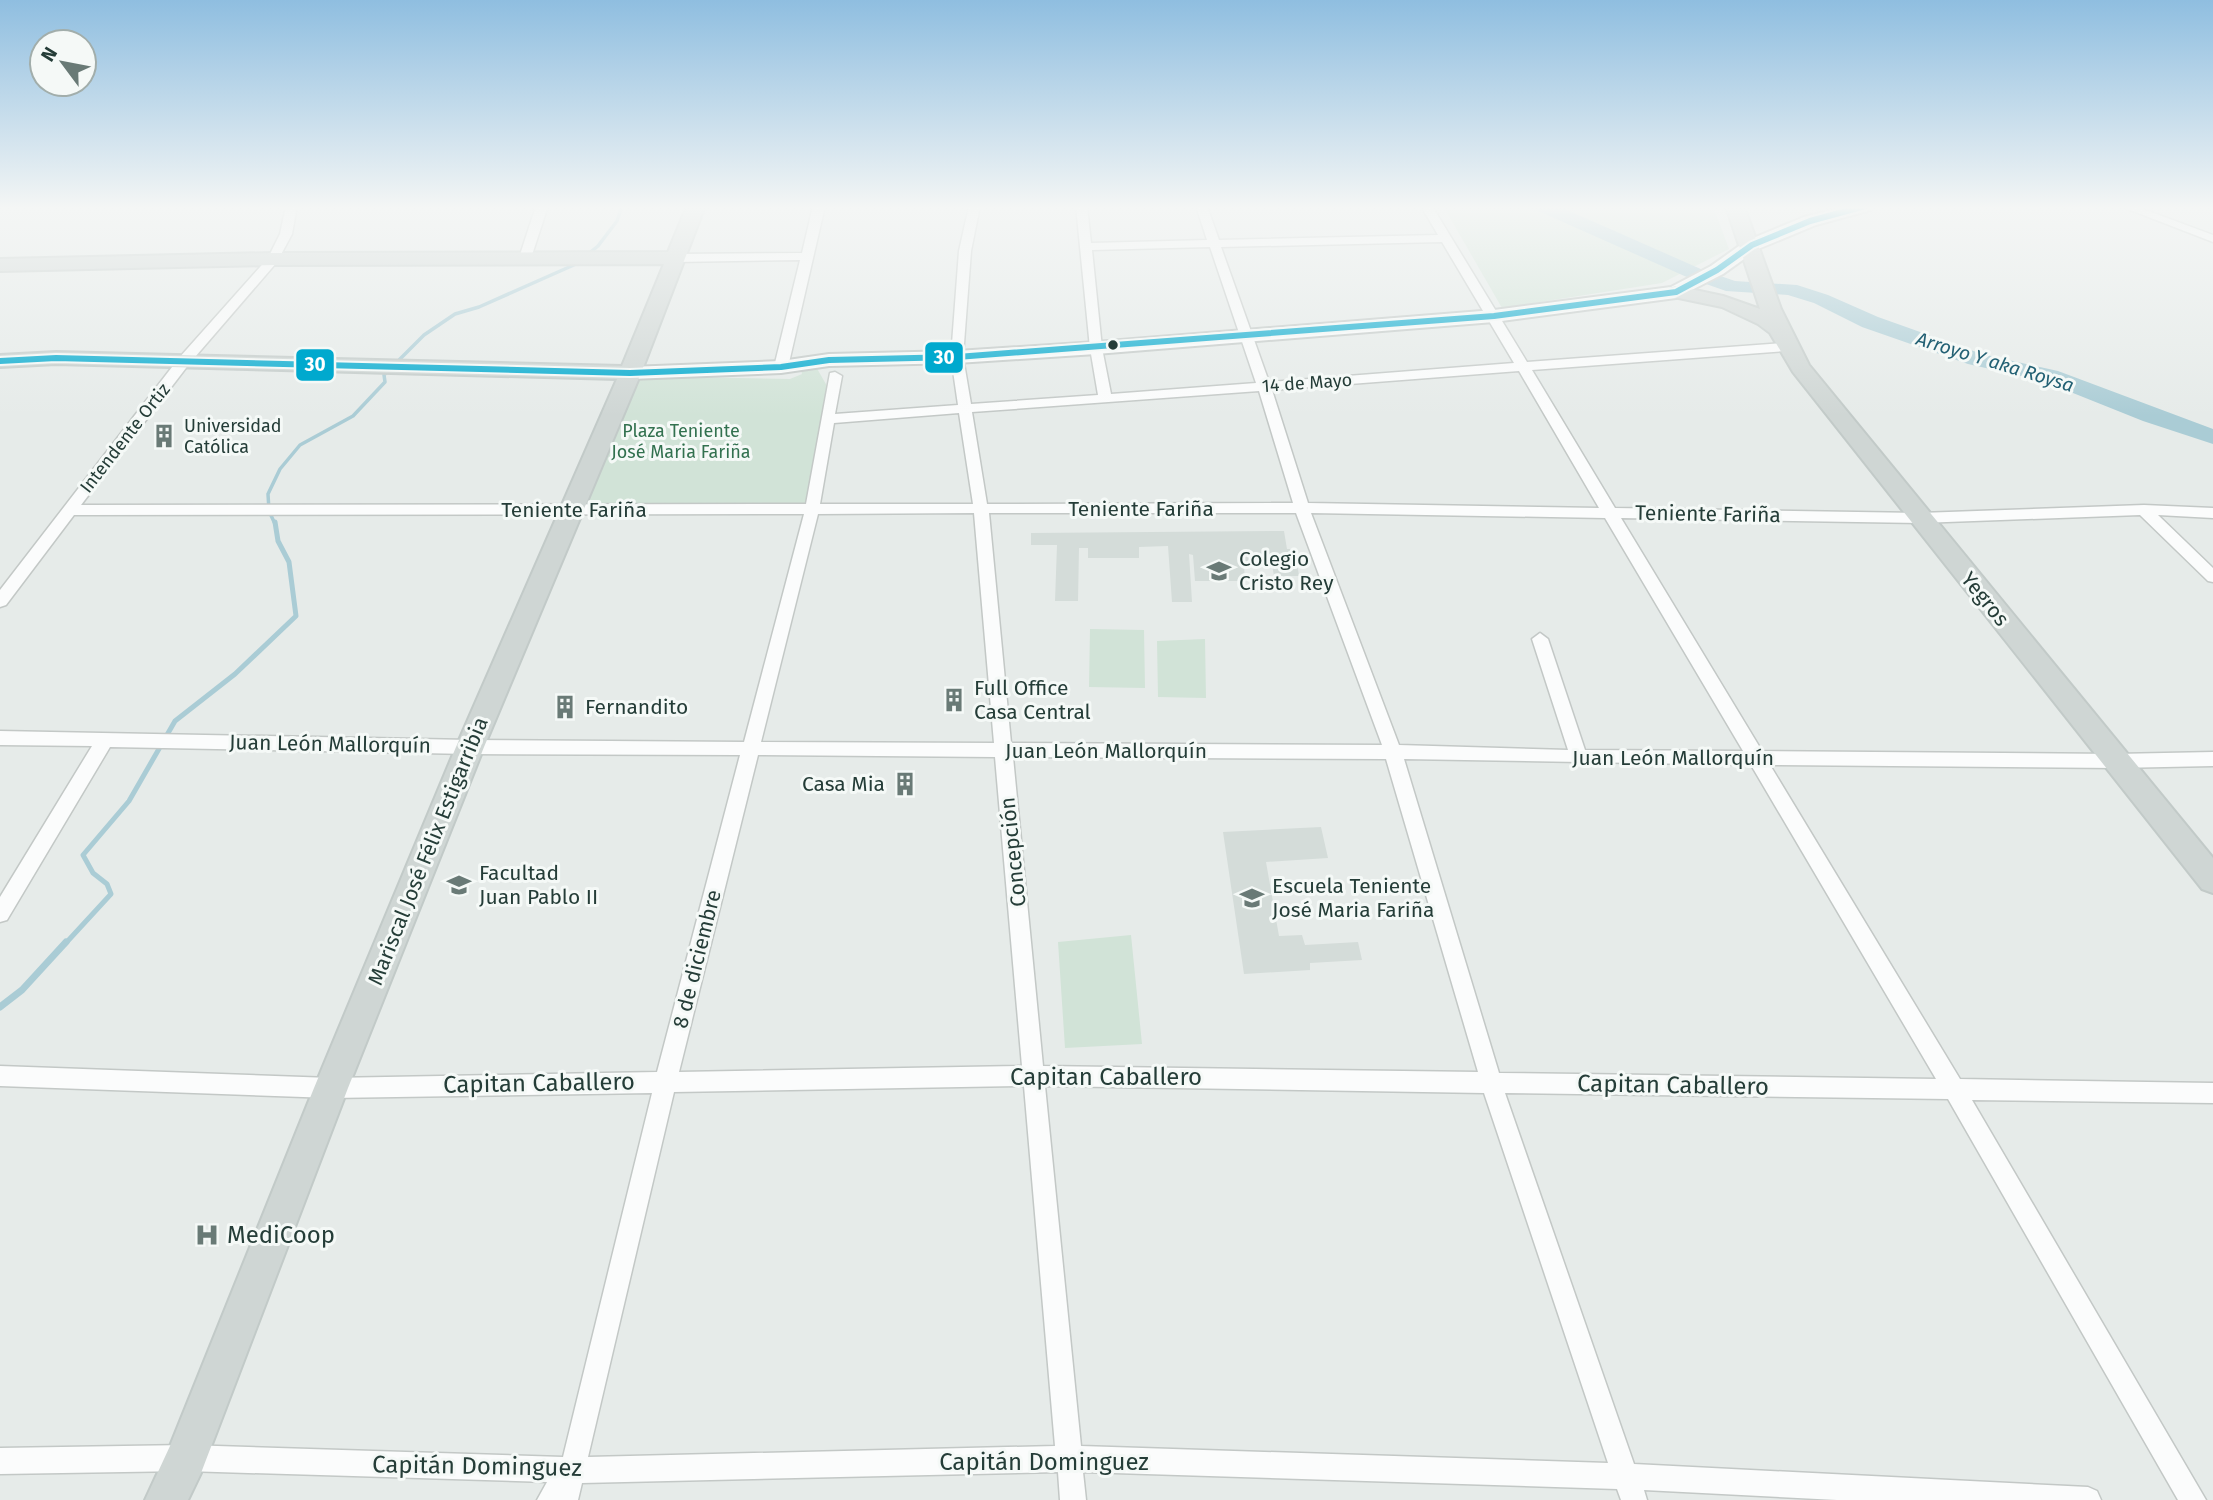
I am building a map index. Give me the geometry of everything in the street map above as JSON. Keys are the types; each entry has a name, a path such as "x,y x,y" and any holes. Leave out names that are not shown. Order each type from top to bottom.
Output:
{"main road":[{"name":"Mariscal José Félix Estigarribia","path":"166,1500 186,1458 331,1088 470,747 630,373 668,276"},
{"path":"1760,276 1777,328"},
{"path":"1676,292 1710,298 1750,310 1777,328"},
{"name":"Yegros","path":"1777,328 1920,518 2213,880"},
{"path":"0,362 56,358 630,373"}],"street":[{"name":"Intendente Ortiz","path":"0,601 184,361 259,276"},
{"path":"781,367 802,276"},
{"name":"Concepción","path":"963,276 957,357 981,510 1073,1500"},
{"path":"1090,276 1096,348 1105,399"},
{"path":"1225,276 1264,386 1302,508 1393,752 1492,1082 1629,1488"},
{"path":"1469,276 1955,1091 2193,1500"},
{"path":"630,373 781,367 832,368 1245,334 1494,317 1676,292 1706,276"},
{"name":"14 de Mayo","path":"829,419 1523,367 1777,328"},
{"name":"8 de diciembre","path":"565,1500 666,1080 812,510 829,419 832,368"},
{"name":"Teniente Fariña","path":"69,510 1302,508 1920,518 2144,510 2213,513"},
{"path":"2144,510 2213,577"},
{"path":"1540,639 1579,757"},
{"name":"Juan León Mallorquín","path":"0,738 470,747 1393,752 1756,759 2211,761"},
{"path":"0,914 106,738"},
{"name":"Capitan Caballero","path":"0,1076 331,1088 666,1080 1035,1076 2213,1093"},
{"name":"Capitán Dominguez","path":"0,1461 186,1458 572,1469 1070,1459 1629,1488 2088,1500"},
{"path":"550,1500 572,1469"}],"shaded area":[{"name":"Colegio Cristo Rey","path":"1284,531 1287,549 1295,549 1299,576 1274,576 1272,565 1244,566 1245,581 1195,581 1193,555 1189,554 1192,602 1172,602 1168,546 1139,547 1139,558 1088,558 1088,548 1079,548 1078,601 1055,601 1057,545 1031,545 1031,533"},
{"name":"Escuela Teniente José Maria Fariña","path":"1321,827 1328,858 1266,862 1279,936 1302,935 1305,945 1358,942 1362,960 1310,963 1310,970 1244,974 1223,832"}],"green space":[{"path":"1484,276 1676,276 1662,283 1502,308"},
{"name":"Plaza Teniente José Maria Fariña","path":"815,365 827,386 807,505 584,507 636,376 790,379 802,374 800,366"},
{"path":"1090,629 1144,630 1145,688 1089,687"},
{"path":"1205,639 1206,698 1158,697 1157,641"},
{"path":"1131,935 1142,1044 1065,1048 1058,942"}],"waterway":[{"path":"396,363 424,335 455,314 479,307 549,276"},
{"name":"Arroyo Y aka Roysa","path":"1702,276 1733,287 1790,289 1821,299 1870,322 1976,359 2050,376 2213,437"},
{"path":"275,524 269,511 268,494 280,469 300,445 353,416 385,382 384,375 389,370"},
{"path":"65,944 111,894 107,884 93,873 83,855 129,801 175,721 235,674 296,616 289,562 278,541 275,522"},
{"path":"0,1007 22,990 66,942"}],"transit line":[{"name":"30","path":"0,361 56,358 630,373 781,367 829,360 957,357 1494,316 1676,292 1706,276"}],"place":[{"name":"Universidad Católica","path":"164,436"},
{"name":"Colegio Cristo Rey","path":"1219,571"},
{"name":"Full Office Casa Central","path":"954,700"},
{"name":"Fernandito","path":"565,707"},
{"name":"Casa Mia","path":"905,784"},
{"name":"Facultad Juan Pablo II","path":"459,885"},
{"name":"Escuela Teniente José Maria Fariña","path":"1252,898"},
{"name":"MediCoop","path":"207,1235"}]}
